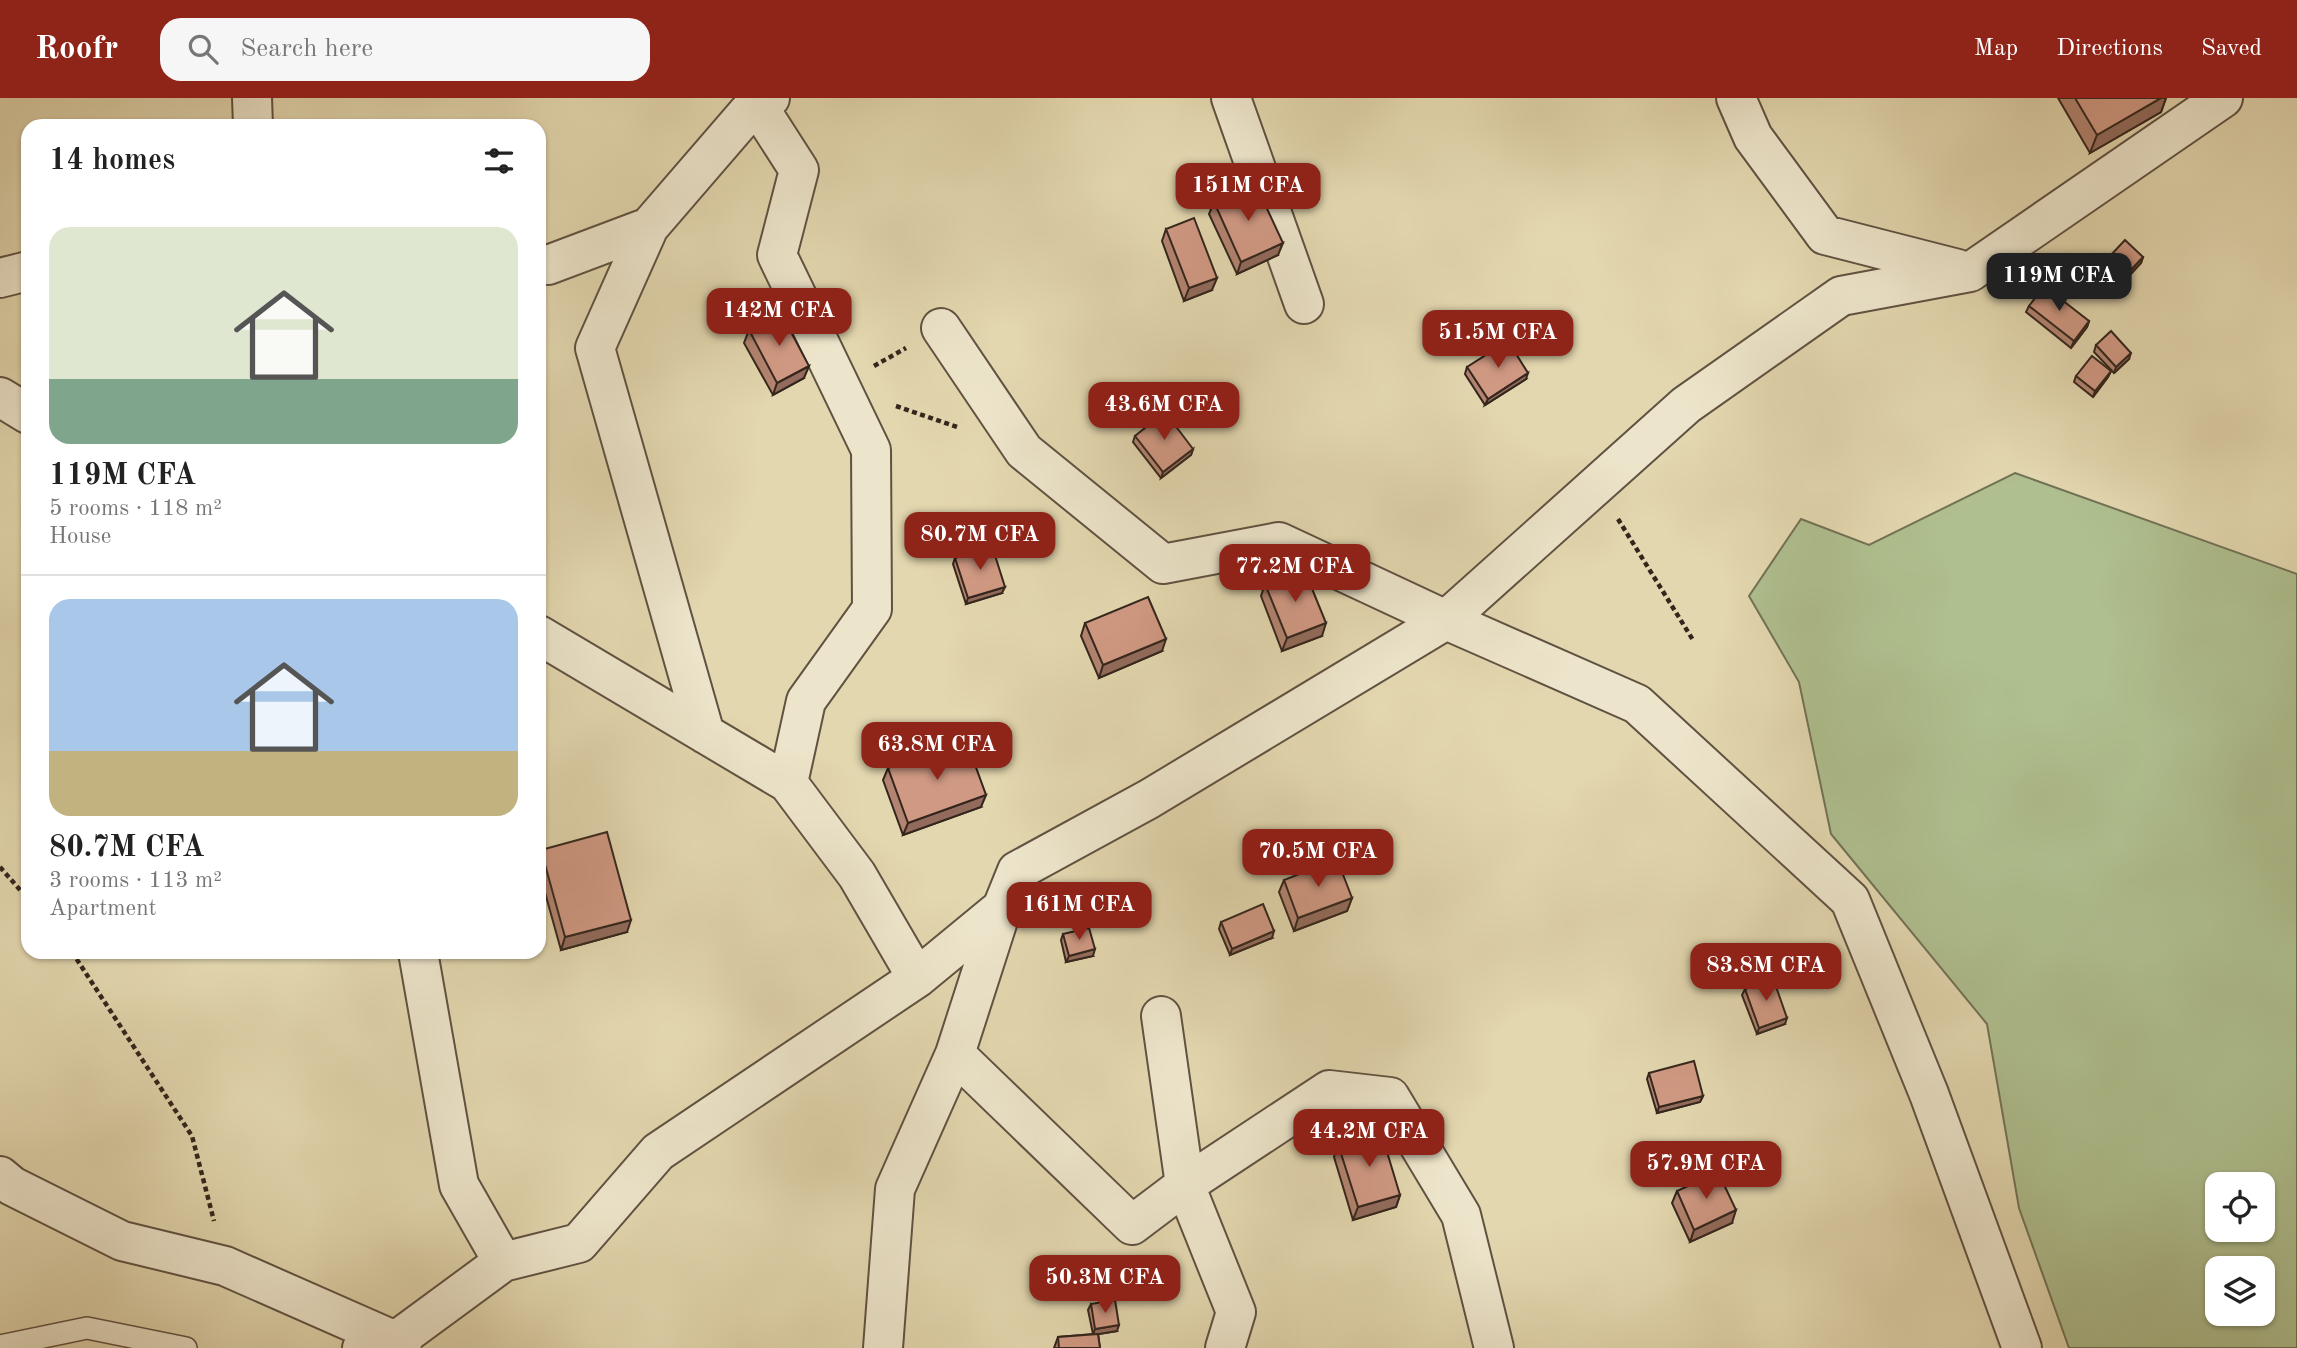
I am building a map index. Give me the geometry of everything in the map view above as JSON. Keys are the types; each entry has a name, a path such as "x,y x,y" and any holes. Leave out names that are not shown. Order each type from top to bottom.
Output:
{"street":[{"path":"252,98 253,119"},
{"path":"1231,98 1304,304"},
{"path":"1737,98 1753,138 1825,235 1970,272"},
{"path":"883,1348 895,1189 955,1055 1002,908 1017,870 1149,799 1446,620 1686,405 1841,296 1970,272 2223,98"},
{"path":"705,734 595,348 649,227 760,100 799,170 777,255 871,450 872,609 806,701 789,783"},
{"path":"546,265 649,227"},
{"path":"0,278 21,273"},
{"path":"941,328 1024,451 1163,564 1279,542 1446,620 1637,704 1850,900 1929,1094 2022,1348"},
{"path":"0,397 21,410"},
{"path":"546,639 789,783 857,875 917,978"},
{"path":"0,1176 12,1186 122,1241 225,1266 388,1345 503,1262 579,1243 658,1152 917,978 1002,908"},
{"path":"419,959 459,1185 503,1262"},
{"path":"1161,1016 1185,1185 1236,1312 1225,1348"},
{"path":"955,1055 1132,1225 1185,1185 1329,1090 1390,1097 1461,1215 1494,1348"}],"lane":[{"path":"0,1346 87,1328 186,1348"}],"path":[{"path":"840,386 941,328"},
{"path":"840,386 958,428"},
{"path":"1597,484 1693,640"},
{"path":"0,867 21,891"},
{"path":"77,959 192,1136 225,1266"}],"green space":[{"path":"2015,473 2297,574 2297,1348 2069,1348 2019,1208 1987,1024 1831,834 1799,682 1749,596 1801,519 1869,545"}],"building":[{"path":"2075,98 2161,98 2097,135"},
{"path":"1255,183 1283,243 1241,262 1214,202"},
{"path":"1194,218 1217,278 1189,288 1166,229"},
{"path":"2125,240 2143,257 2128,273 2110,256"},
{"path":"2044,286 2089,321 2074,341 2029,306"},
{"path":"781,313 809,366 777,383 749,330"},
{"path":"2111,331 2131,353 2116,367 2096,345"},
{"path":"1508,341 1528,373 1488,399 1467,367"},
{"path":"2092,356 2111,371 2095,391 2076,376"},
{"path":"1165,412 1193,449 1163,472 1135,436"},
{"path":"992,546 1005,587 968,598 955,558"},
{"path":"1304,569 1326,623 1287,638 1265,584"},
{"path":"1148,597 1166,639 1103,665 1085,623"},
{"path":"966,740 986,795 908,823 888,768"},
{"path":"607,832 631,920 565,937 546,868 546,849"},
{"path":"1337,859 1352,898 1298,918 1284,880"},
{"path":"1263,904 1274,931 1232,949 1221,922"},
{"path":"1089,928 1095,949 1069,956 1063,934"},
{"path":"1773,978 1787,1018 1759,1028 1745,989"},
{"path":"1694,1061 1703,1096 1659,1107 1649,1073"},
{"path":"1381,1132 1400,1195 1358,1207 1338,1144"},
{"path":"1718,1172 1736,1210 1694,1230 1677,1191"},
{"path":"1115,1300 1119,1325 1095,1329 1091,1304"},
{"path":"1098,1334 1100,1348 1059,1348 1058,1337"}]}
